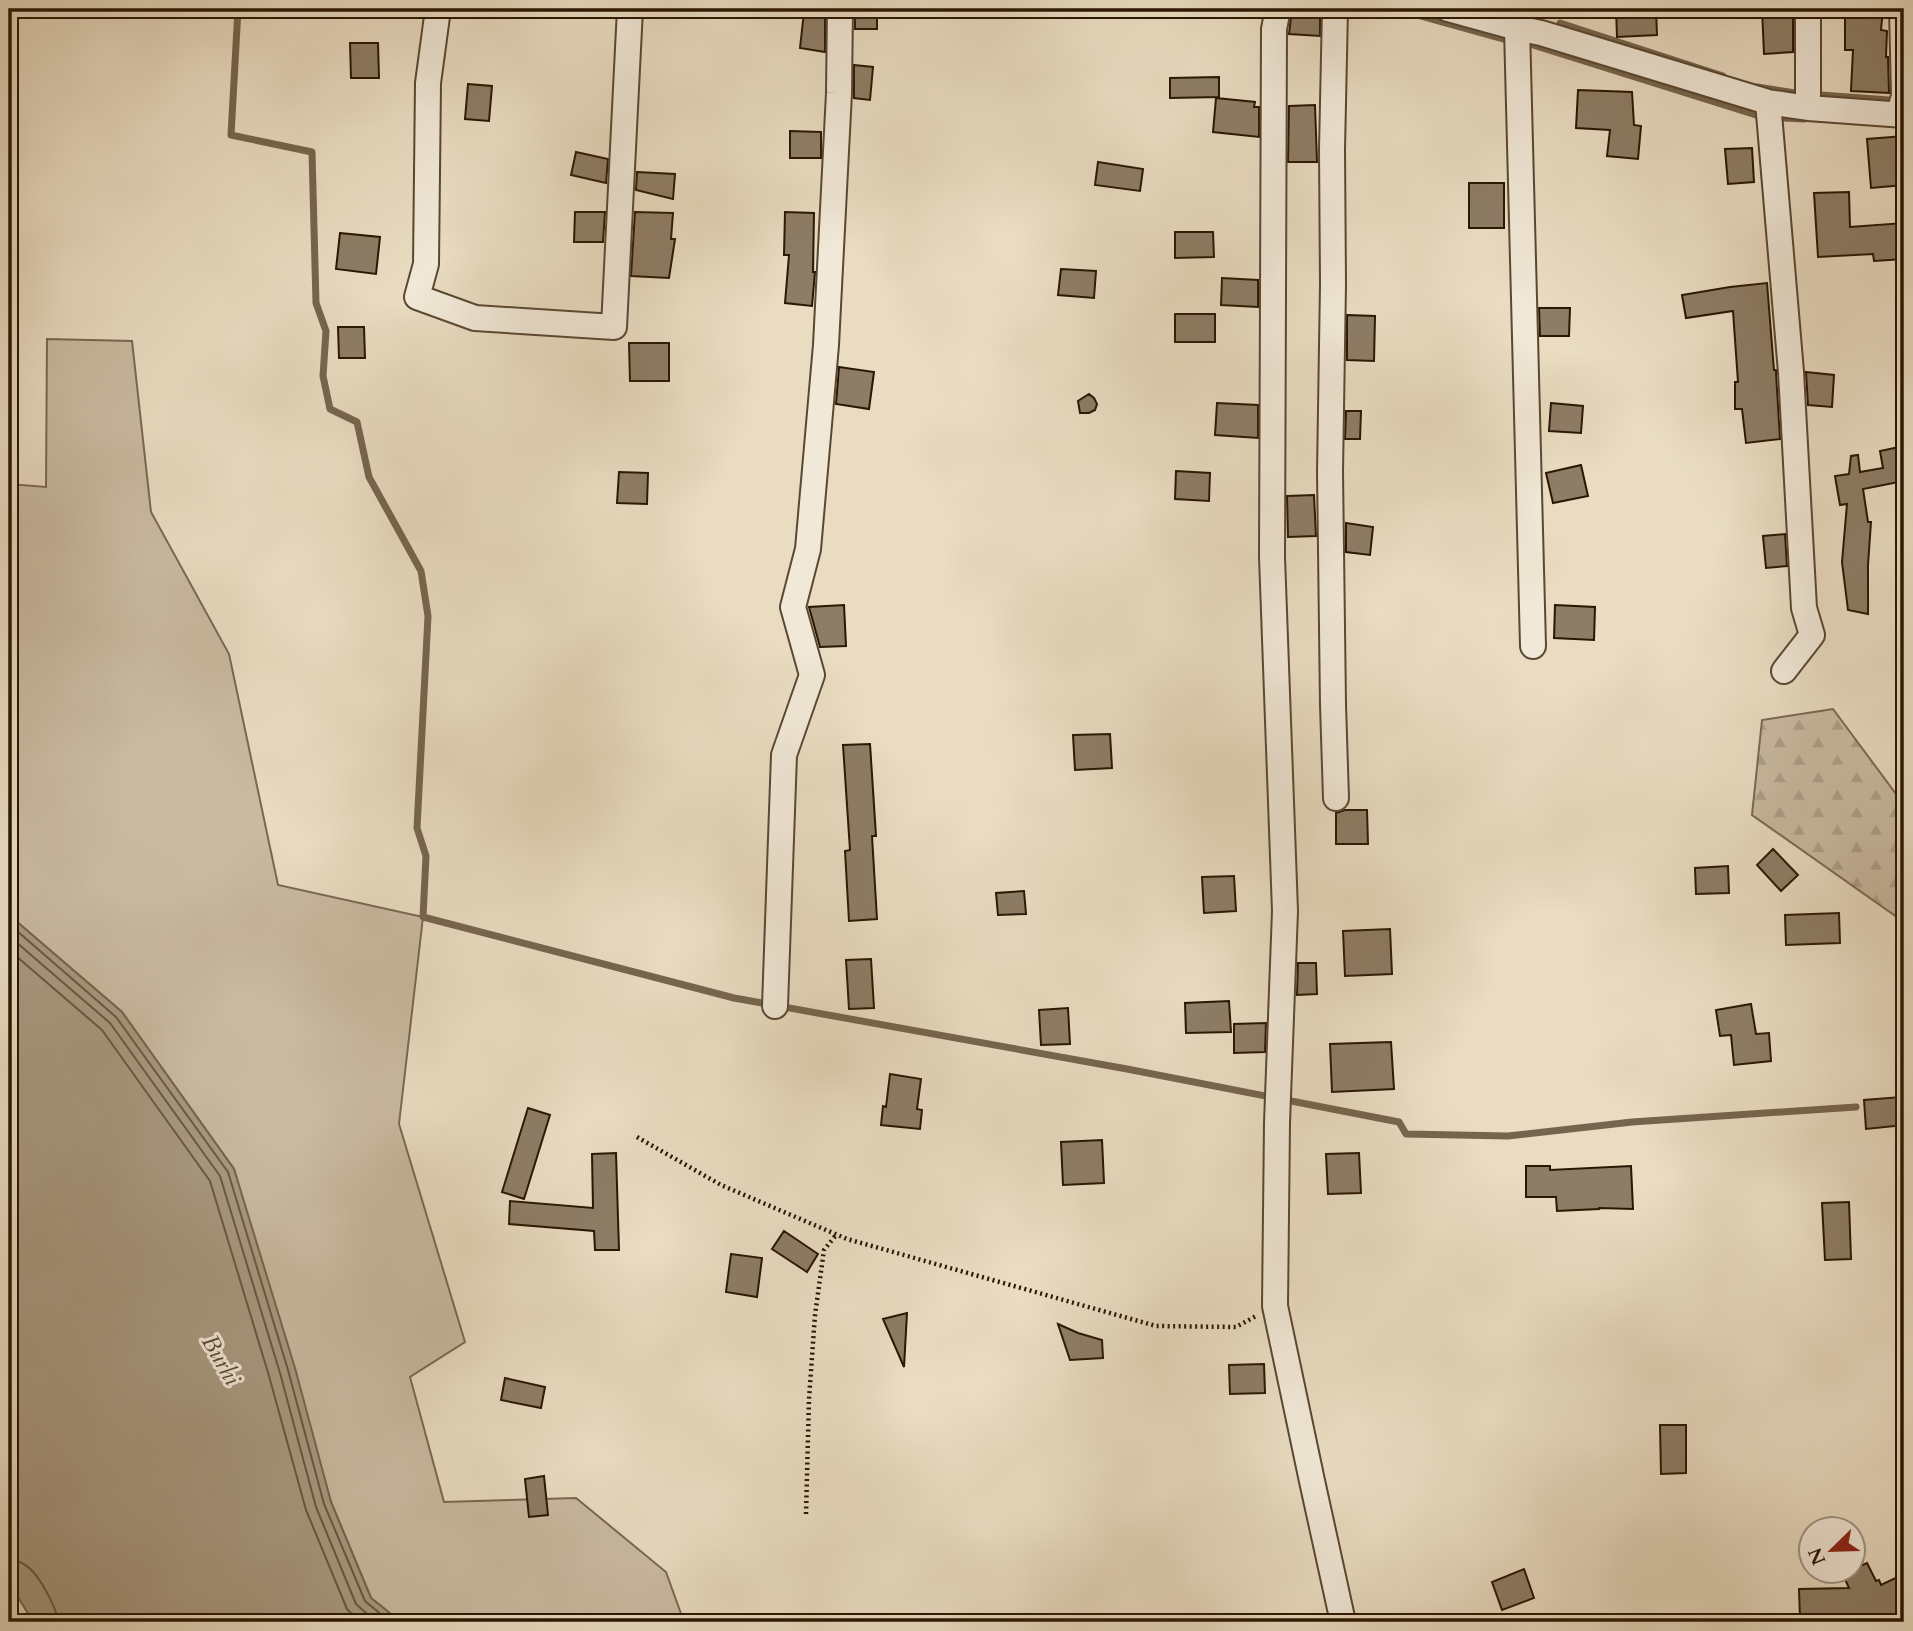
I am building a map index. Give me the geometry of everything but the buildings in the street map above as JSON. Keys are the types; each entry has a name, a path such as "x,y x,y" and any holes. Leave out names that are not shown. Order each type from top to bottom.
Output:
{"street":[{"path":"438,9 428,83 426,264 417,297 475,318 614,327 630,9"},
{"path":"775,1006 784,755 812,675 793,607 807,549 826,345 839,93 840,9"},
{"path":"1278,9 1274,29 1272,557 1285,911 1277,1123 1275,1306 1343,1622"},
{"path":"1335,9 1330,472 1336,798"},
{"path":"1448,9 1517,28 1541,21 1768,102 1808,108 1902,114 1902,9"},
{"path":"1808,9 1808,108"},
{"path":"1517,28 1533,646"},
{"path":"1768,102 1791,372 1804,608 1812,635 1784,671"}],"path":[{"path":"636,1137 721,1185 847,1239 1156,1326 1236,1327 1275,1306"},
{"path":"806,1514 809,1399 815,1315 824,1250 836,1235"}],"green space":[{"path":"47,339 132,341 151,512 229,654 278,885 423,917 399,1124 465,1342 410,1377 444,1502 576,1498 666,1572 684,1622 401,1622 371,1598 331,1502 234,1169 122,1012 9,915 9,484 46,487"},
{"path":"1833,709 1899,798 1904,798 1904,922 1752,815 1762,720"}],"water":[{"name":"Burhi","path":"9,915 122,1012 234,1169 295,1368 331,1502 371,1598 401,1622 33,1622 9,1582"}],"waterway":[{"path":"238,9 231,135 312,152 316,303 326,331 323,376 330,409 357,422 369,477 421,571 428,616 417,828 426,856 423,917 734,998 1127,1069 1399,1122 1406,1134 1508,1136 1632,1122 1856,1107"},
{"path":"1395,9 1503,39"},
{"path":"1509,9 1527,14"},
{"path":"1560,23 1723,76"},
{"path":"1533,45 1756,115"},
{"path":"1757,87 1795,93"},
{"path":"1821,95 1889,100"},
{"path":"1784,118 1804,119"}]}
